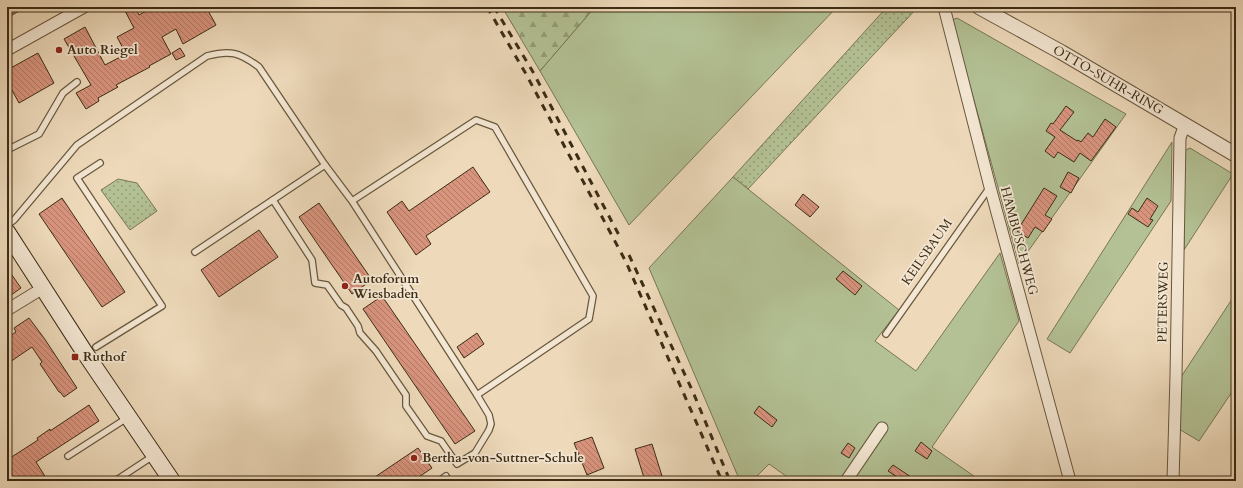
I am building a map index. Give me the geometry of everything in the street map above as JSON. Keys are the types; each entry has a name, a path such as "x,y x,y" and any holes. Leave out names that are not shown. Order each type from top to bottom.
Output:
{"main road":[{"path":"7,232 128,417 172,481"}],"street":[{"path":"7,50 84,7"},
{"name":"HAMBUSCHWEG","path":"944,7 990,187 1070,481"},
{"name":"OTTO-SUHR-RING","path":"979,7 1061,52 1236,155"},
{"name":"PETERSWEG","path":"1173,481 1180,138 1185,124"},
{"path":"7,310 43,288"},
{"path":"846,481 882,428"}],"lane":[{"path":"7,225 14,220 77,145 207,56 222,52 235,54 248,59 258,67 325,165 352,201 489,415 491,424 489,430 475,453 457,464 441,441 427,436 406,406 406,395 376,351 360,332 358,326 346,308 341,305 327,285 315,283 312,260 273,200"},
{"path":"7,150 39,134 63,93 78,82"},
{"path":"352,201 476,120 495,127 593,296 589,319 477,395"},
{"path":"96,347 162,306 77,178 100,163"},
{"path":"194,252 325,165"},
{"name":"KEILSBAUM","path":"886,334 990,187"},
{"path":"68,456 128,417"},
{"path":"115,481 155,456"},
{"path":"439,481 446,476"}],"green space":[{"path":"502,7 595,7 540,71"},
{"path":"595,7 837,7 629,225 540,71"},
{"path":"887,7 918,7 748,189 733,177"},
{"path":"957,18 1126,114 1019,264 952,20"},
{"path":"1172,142 1171,201 1070,353 1047,339"},
{"path":"1190,148 1233,174 1184,250 1184,151"},
{"path":"733,177 899,310 875,341 916,371 1000,253 1019,321 932,447 981,481 793,481 769,464 752,481 740,481 649,268"},
{"path":"118,179 137,183 157,211 130,230 101,190"},
{"path":"1236,293 1236,386 1199,441 1179,429 1181,377"}],"building":[{"path":"7,7 26,7 7,18"},
{"path":"123,7 135,7 139,15 153,7 206,7 216,25 183,44 176,29 162,37 171,54 116,85 118,87 98,98 99,101 86,109 76,93 91,85 64,39 85,27 105,65 126,54 117,37 134,28"},
{"path":"180,48 185,56 176,60 172,53"},
{"path":"38,53 54,83 19,103 7,81 7,70"},
{"path":"1066,106 1074,112 1060,130 1077,141 1078,140 1081,142 1088,133 1093,137 1105,119 1116,127 1091,161 1080,153 1074,162 1058,152 1054,158 1045,151 1055,137 1046,131"},
{"path":"473,167 490,192 426,236 431,244 416,255 387,212 402,201 409,211"},
{"path":"1068,172 1079,178 1071,193 1060,187"},
{"path":"1044,188 1057,196 1045,215 1052,219 1043,232 1035,227 1028,238 1017,231"},
{"path":"803,194 819,207 810,217 795,205"},
{"path":"62,198 125,292 102,307 39,214"},
{"path":"1147,198 1158,206 1150,219 1153,220 1148,227 1128,214 1132,208 1138,212"},
{"path":"319,203 372,280 352,294 299,217"},
{"path":"259,230 278,257 219,297 201,270"},
{"path":"7,268 21,288 7,298"},
{"path":"843,271 862,286 855,295 836,279"},
{"path":"382,296 475,431 455,444 363,309"},
{"path":"29,318 77,388 64,397 40,364 42,362 32,347 7,364 7,338 16,332 14,328"},
{"path":"477,333 484,344 464,358 457,347"},
{"path":"89,405 99,421 36,462 48,481 7,481 7,460 38,440 37,438 50,429 50,431"},
{"path":"759,406 777,420 772,427 754,413"},
{"path":"592,437 604,468 587,475 574,443"},
{"path":"921,442 932,451 927,459 915,451"},
{"path":"848,443 855,448 849,458 841,453"},
{"path":"652,444 662,476 645,481 635,449"},
{"name":"Bertha-von-Suttner-Schule","path":"418,448 432,468 413,481 369,481"},
{"path":"893,465 917,481 903,481 888,471"}],"railway":[{"path":"487,7 526,74 626,262 722,481"},
{"path":"494,7 533,72 621,239"},
{"path":"629,255 693,392 730,481"}],"place":[{"name":"Auto Riegel","path":"59,50"},
{"name":"Autoforum Wiesbaden","path":"345,286"},
{"name":"Ruthof","path":"75,357"},
{"name":"Bertha-von-Suttner-Schule","path":"414,458"}]}
